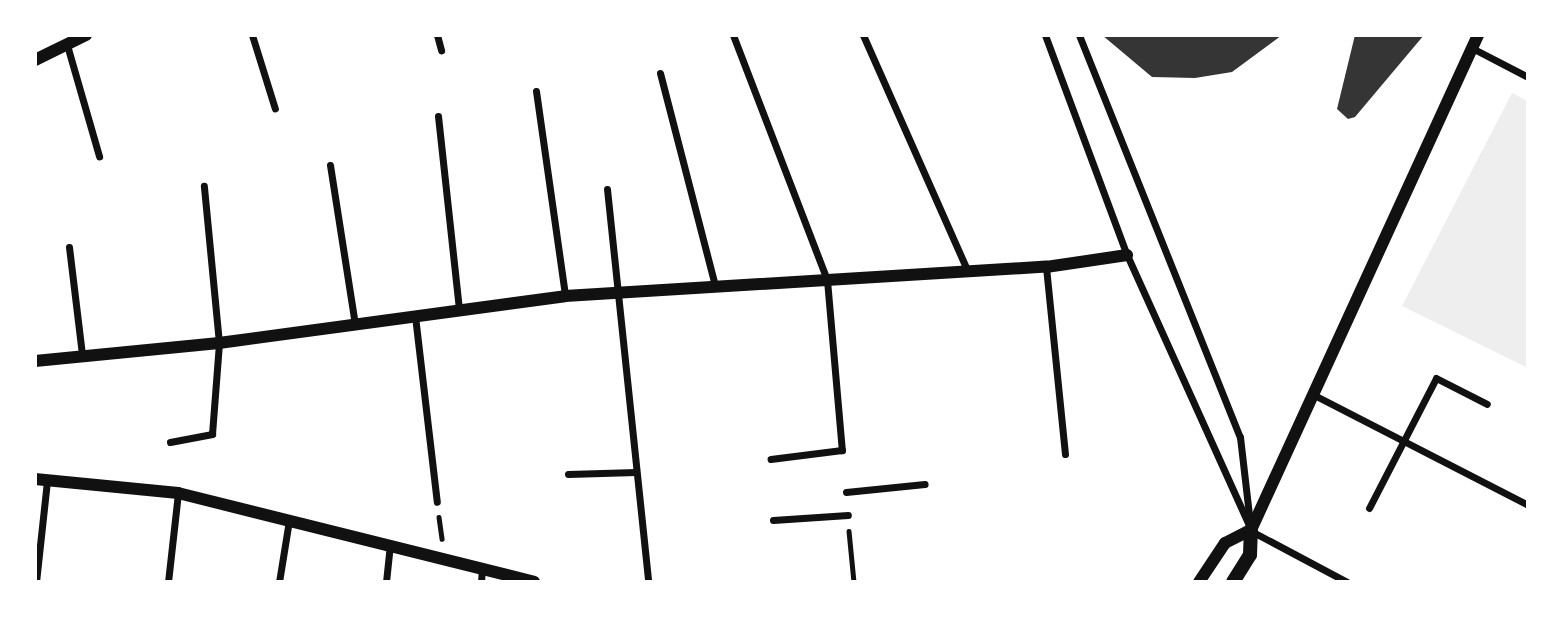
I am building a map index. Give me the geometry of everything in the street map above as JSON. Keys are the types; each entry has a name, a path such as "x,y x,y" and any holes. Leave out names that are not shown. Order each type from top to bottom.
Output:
{"main road":[{"path":"1233,582 1250,555 1251,530"}],"street":[{"path":"35,60 86,35"},
{"path":"252,35 275,108"},
{"path":"436,35 441,50"},
{"path":"733,35 827,280 842,450 771,459"},
{"path":"863,35 967,270"},
{"path":"1045,35 1127,255 1251,530 1347,582"},
{"path":"1079,35 1240,437 1251,530"},
{"path":"1199,582 1225,543 1251,530 1316,396 1478,35"},
{"path":"66,45 99,156"},
{"path":"1472,48 1528,76"},
{"path":"660,73 715,286"},
{"path":"537,91 565,296"},
{"path":"438,116 459,309"},
{"path":"330,165 355,324"},
{"path":"170,442 212,434 219,343 204,186"},
{"path":"607,189 621,293 648,582"},
{"path":"69,247 82,355"},
{"path":"35,361 219,343 565,296 1046,267 1127,255"},
{"path":"1046,267 1065,454"},
{"path":"414,315 437,502"},
{"path":"1369,508 1436,378 1488,404"},
{"path":"1316,396 1528,505"},
{"path":"568,474 636,472"},
{"path":"36,582 41,479 178,493 444,556 534,582"},
{"path":"846,492 925,484"},
{"path":"168,582 178,493"},
{"path":"774,520 848,515"},
{"path":"279,582 289,520"},
{"path":"386,582 390,545"},
{"path":"481,582 482,567"}],"path":[{"path":"437,502 444,556"}],"shaded area":[{"path":"1512,93 1528,101 1528,368 1402,306"}],"building":[{"path":"1102,35 1282,35 1232,72 1195,78 1152,77"},
{"path":"1355,35 1424,35 1355,117 1348,119 1337,109"}]}
